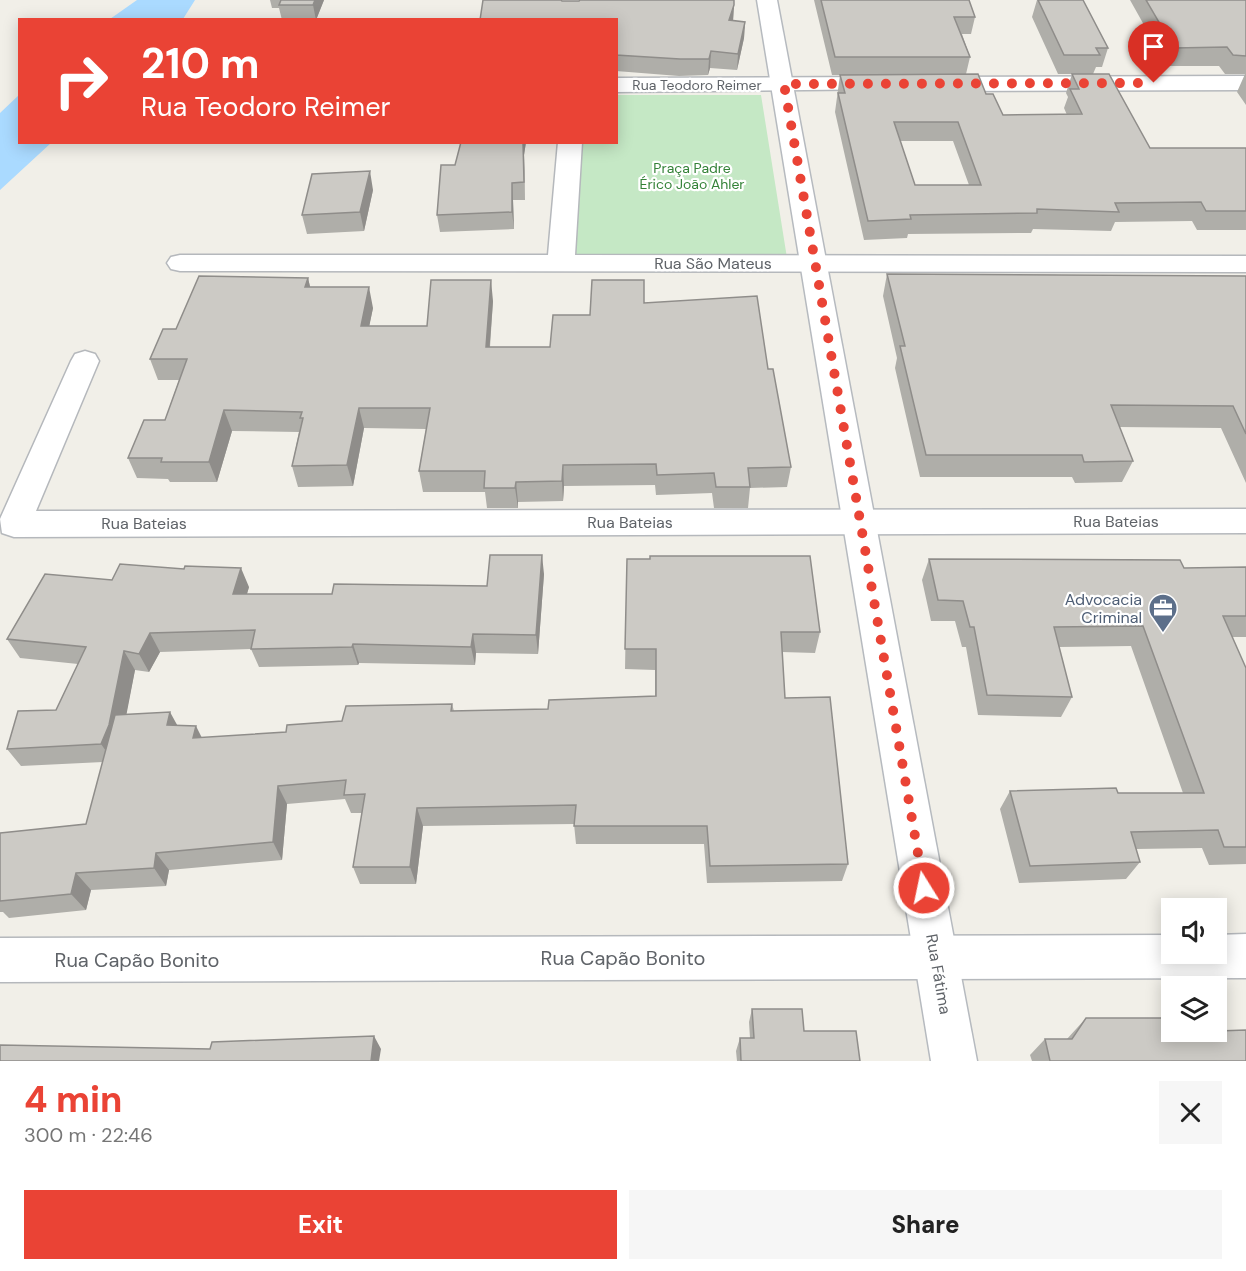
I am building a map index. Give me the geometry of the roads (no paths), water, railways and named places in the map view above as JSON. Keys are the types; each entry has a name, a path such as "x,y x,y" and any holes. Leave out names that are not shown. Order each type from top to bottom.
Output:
{"street":[{"name":"Rua Fátima","path":"767,0 784,84 813,263 954,1061"},
{"name":"Rua Teodoro Reimer","path":"618,85 1246,83"},
{"path":"561,263 570,144"},
{"name":"Rua São Mateus","path":"180,263 1246,264"},
{"name":"Rua Bateias","path":"85,362 14,524 1246,520"},
{"name":"Rua Capão Bonito","path":"0,960 1246,956"}],"water":[{"path":"137,0 195,0 184,18 111,18"},
{"path":"18,96 18,144 50,144 0,190 0,113"}],"place":[{"name":"Advocacia Criminal","path":"1163,634"}],"park label":[{"name":"Praça Padre Érico João Ahler","path":"692,176"}]}
